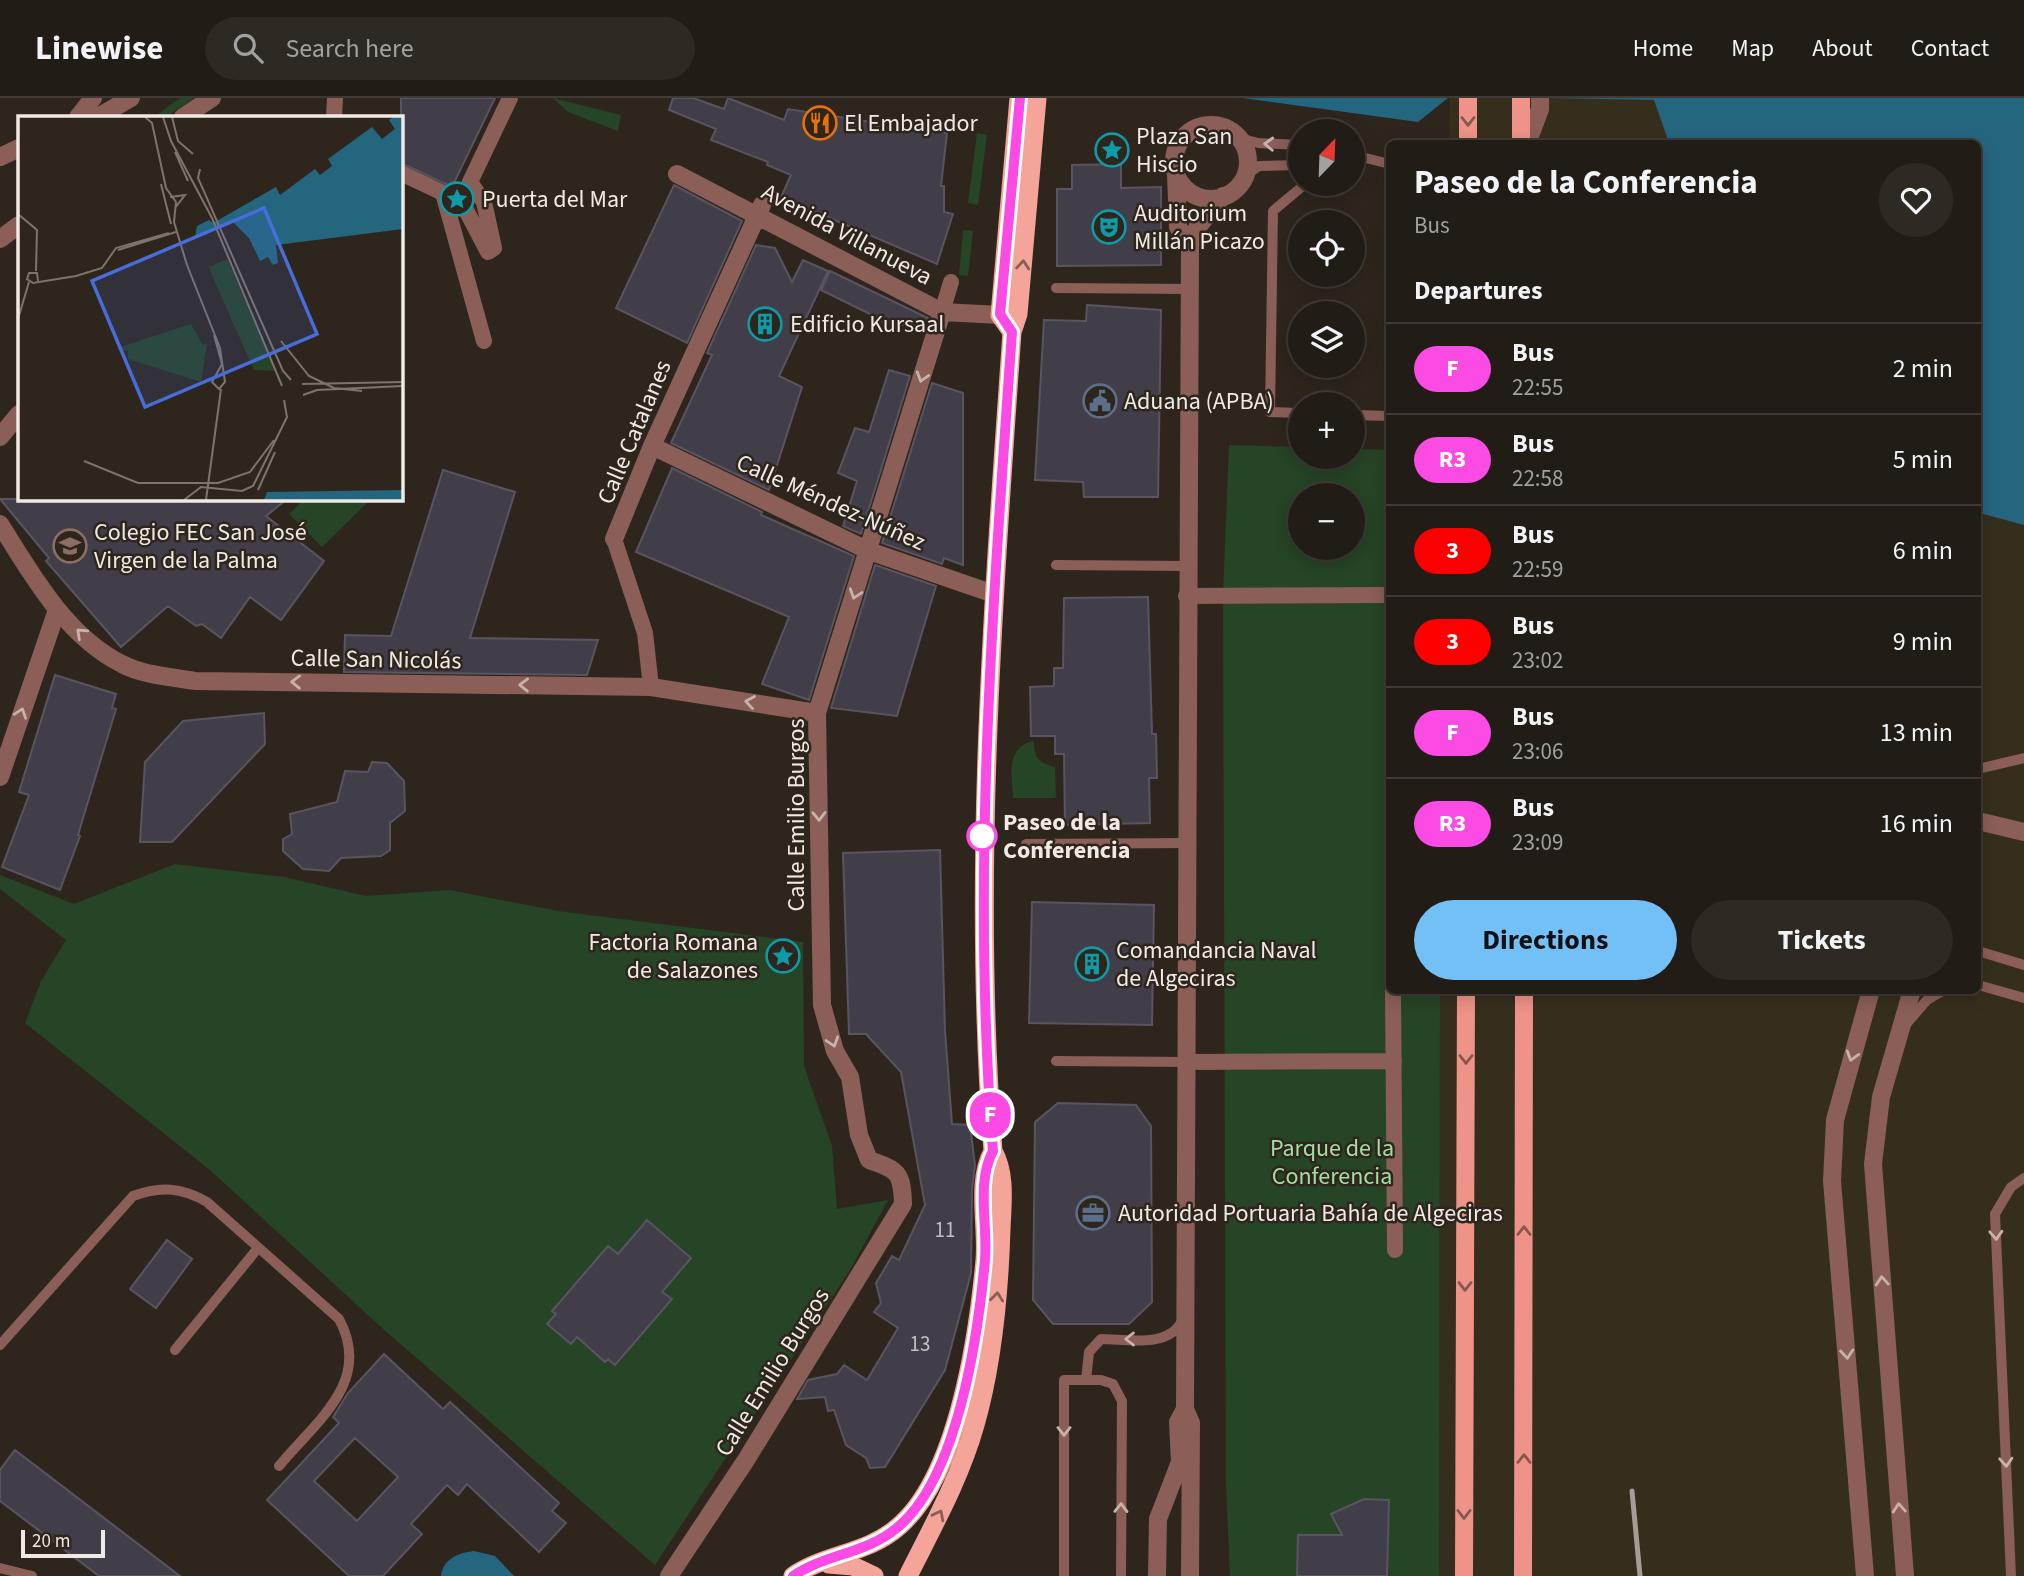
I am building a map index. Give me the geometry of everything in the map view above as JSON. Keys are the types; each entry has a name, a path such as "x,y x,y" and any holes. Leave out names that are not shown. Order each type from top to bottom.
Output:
{"highway":[{"path":"1012,332 1000,314 1020,98"},
{"path":"908,1576 949,1495 975,1426 985,1382 1000,1261 1001,1165 993,1151 985,1042 982,842 994,594 1012,332 1018,314 1037,98"},
{"path":"793,1576 869,1547 898,1527 922,1502 939,1473 958,1412 972,1343 985,1260 985,1166 993,1151"},
{"path":"818,1565 853,1566 874,1576"}],"main road":[{"path":"1468,98 1468,140"},
{"path":"1521,98 1521,140"},
{"path":"1464,1576 1466,994"},
{"path":"1523,1576 1524,994"}],"street":[{"path":"91,107 131,98"},
{"path":"185,116 212,98"},
{"path":"334,116 335,98"},
{"path":"402,174 443,194 466,210 488,252 494,248 484,202 470,182 510,98"},
{"path":"1528,140 1540,98"},
{"path":"1190,246 1178,227 1176,149 1192,129 1217,125 1239,138 1248,162 1239,186 1223,196 1197,228 1190,246 1186,596 1188,1062 1185,1409 1191,1423 1190,1576"},
{"path":"0,158 18,149"},
{"name":"Avenida Villanueva","path":"677,174 760,210 942,312 1000,314"},
{"path":"1176,174 1192,194 1204,198 1223,196"},
{"path":"443,194 484,341"},
{"name":"Calle Catalanes","path":"651,687 645,633 614,539 652,446 760,210"},
{"path":"0,239 18,226"},
{"path":"942,312 951,282"},
{"name":"Calle Emilio Burgos","path":"669,1576 746,1460 903,1203 902,1180 892,1168 869,1160 859,1135 850,1077 835,1051 822,1005 817,713 942,312"},
{"path":"0,437 18,415"},
{"name":"Calle Méndez-Núñez","path":"652,446 869,551 994,594"},
{"name":"Calle San Nicolás","path":"0,524 57,610 89,640 122,665 195,681 651,687 817,713"},
{"path":"1186,596 1386,595"},
{"path":"0,778 57,610"},
{"path":"1981,822 2024,832"},
{"path":"1393,994 1395,1250"},
{"path":"1865,1576 1832,1181 1835,1120 1870,994"},
{"path":"1905,1576 1873,1164 1881,1097 1911,994"},
{"path":"1188,1062 1394,1061"},
{"path":"1157,1576 1157,1518 1180,1462 1178,1422 1185,1409"}],"lane":[{"path":"1239,138 1258,144 1288,145"},
{"path":"1365,158 1386,163"},
{"path":"1245,174 1259,166 1288,165"},
{"path":"1288,413 1270,412 1273,211 1291,196"},
{"path":"1056,288 1189,289"},
{"path":"1365,415 1386,416"},
{"path":"1056,565 1187,566"},
{"path":"1981,768 2024,758"},
{"path":"1026,844 1188,843"},
{"path":"1981,947 1989,955"},
{"path":"1981,952 2024,965"},
{"path":"1981,986 2024,998"},
{"path":"1900,1033 1927,1000 1937,994"},
{"path":"1056,1061 1188,1062"},
{"path":"2011,1576 1996,1214 2001,1200 2011,1187 2024,1178"},
{"path":"0,1345 132,1196 171,1188 190,1192 206,1202 339,1319 348,1336 352,1354 350,1373 342,1391 279,1466"},
{"path":"175,1350 258,1248"},
{"path":"1086,1380 1089,1352 1101,1339 1161,1339 1181,1325 1186,1313"},
{"path":"1064,1576 1064,1380 1113,1384 1122,1401 1121,1576"},
{"path":"0,1568 32,1576"}],"shaded area":[{"path":"1450,98 1655,98 1668,140 1449,140"},
{"path":"1983,514 2024,525 2024,1576 1439,1576 1440,994 1981,994"}],"green space":[{"path":"180,98 194,98 167,116 155,116"},
{"path":"553,98 621,115 618,131 568,112"},
{"path":"977,133 987,135 978,205 968,203"},
{"path":"963,230 973,231 968,276 959,275"},
{"name":"Parque de la Conferencia","path":"1229,445 1288,447 1288,469 1365,469 1365,449 1386,450 1386,994 1440,994 1439,1576 1230,1576 1226,1484 1223,595"},
{"path":"303,500 370,500 322,547 289,514"},
{"path":"1034,741 1038,759 1055,767 1056,798 1013,798 1014,755 1025,744"},
{"path":"175,864 284,877 366,896 450,890 558,911 803,942 804,1066 832,1146 837,1209 888,1200 850,1270 655,1565 382,1328 210,1170 25,1023 41,981 66,940 0,889 0,875 74,904"}],"water":[{"path":"1243,98 1448,98 1418,122"},
{"path":"1549,98 2024,98 2024,525 1983,514 1981,522 1981,140 1668,140 1654,100"},
{"path":"474,1551 495,1556 514,1576 441,1576 448,1561 462,1553"}],"building":[{"path":"401,98 495,98 452,187 402,163"},
{"path":"673,98 693,98 724,109 728,98 784,120 788,109 872,122 872,125 947,133 941,186 944,186 944,212 953,214 937,264 781,197 791,175 767,165 768,162 711,140 716,129 669,110"},
{"name":"Auditorium Millán Picazo","path":"1121,164 1121,188 1161,187 1161,265 1057,266 1057,189 1072,189 1072,165"},
{"path":"674,185 742,221 687,343 616,308"},
{"name":"Edificio Kursaal","path":"756,245 775,248 792,282 803,260 828,271 779,376 802,387 769,490 671,443 712,355 707,353"},
{"path":"830,271 928,318 925,329 875,320 876,317 821,290"},
{"name":"Aduana (APBA)","path":"1087,305 1161,310 1158,497 1084,497 1083,482 1035,480 1044,320 1086,321"},
{"path":"889,370 910,376 861,534 843,526 857,481 838,473 855,428 869,432"},
{"path":"932,383 963,393 963,565 944,558 942,564 882,543"},
{"path":"672,468 762,512 761,515 854,556 809,700 762,684 789,617 636,552"},
{"path":"443,470 515,492 470,638 598,640 587,675 344,672 345,635 391,636"},
{"path":"0,499 286,500 266,516 324,561 281,620 250,597 221,638 202,624 196,626 168,606 121,647 46,561 49,558"},
{"path":"875,565 936,586 897,716 831,708"},
{"path":"1148,597 1152,734 1156,734 1157,778 1149,778 1150,823 1065,825 1064,754 1055,754 1055,736 1031,736 1030,687 1054,686 1054,668 1063,668 1064,598"},
{"path":"55,675 116,694 112,708 116,709 78,835 80,836 60,890 2,867 29,795 19,792"},
{"path":"264,713 265,744 172,842 140,842 145,762 183,721"},
{"path":"372,762 387,763 404,781 405,811 390,823 390,850 381,856 341,858 329,871 303,869 283,851 283,839 292,834 290,814 337,802 345,771 368,772"},
{"path":"940,850 945,1031 952,1124 970,1125 975,1165 971,1273 945,1370 885,1467 870,1468 866,1458 846,1445 834,1410 828,1411 825,1397 797,1399 808,1380 837,1374 844,1365 867,1380 898,1328 874,1312 881,1303 876,1283 892,1256 899,1260 925,1205 901,1072 866,1034 849,1034 843,853"},
{"name":"Comandancia Naval de Algeciras","path":"1032,902 1154,905 1152,1025 1029,1023"},
{"name":"Autoridad Portuaria Bahía de Algeciras","path":"1058,1103 1136,1105 1151,1126 1152,1302 1129,1324 1053,1324 1033,1300 1035,1122"},
{"path":"647,1220 691,1258 662,1292 672,1299 615,1365 608,1359 605,1362 577,1337 571,1344 547,1324 556,1314 552,1311 608,1246 618,1254"},
{"path":"167,1240 192,1259 156,1308 130,1289"},
{"path":"384,1354 443,1409 450,1402 559,1503 552,1511 566,1523 539,1552 467,1484 458,1495 447,1485 411,1524 422,1534 383,1576 349,1576 267,1500 339,1423 333,1417 348,1393","holes":["355,1438 398,1477 357,1521 314,1481"]},
{"path":"15,1450 180,1576 99,1576 0,1501 0,1470"},
{"path":"1364,1499 1389,1500 1387,1576 1297,1576 1298,1535 1342,1535 1331,1514"}],"railway":[{"path":"1632,1491 1640,1576"}],"bus line":[{"name":"F","path":"793,1576 800,1571 869,1547 898,1527 922,1502 939,1473 958,1412 985,1260 985,1166 993,1151 985,1042 982,842 986,729 1012,332 1000,314 1020,98"}],"place":[{"name":"El Embajador","path":"820,123"},
{"name":"Plaza San Hiscio","path":"1112,150"},
{"name":"Puerta del Mar","path":"457,199"},
{"name":"Auditorium Millán Picazo","path":"1109,227"},
{"name":"Edificio Kursaal","path":"765,324"},
{"name":"Aduana (APBA)","path":"1100,401"},
{"name":"Colegio FEC San José Virgen de la Palma","path":"70,546"},
{"name":"Paseo de la Conferencia","path":"982,836"},
{"name":"Factoria Romana de Salazones","path":"783,956"},
{"name":"Comandancia Naval de Algeciras","path":"1092,964"},
{"name":"Autoridad Portuaria Bahía de Algeciras","path":"1093,1213"}]}
